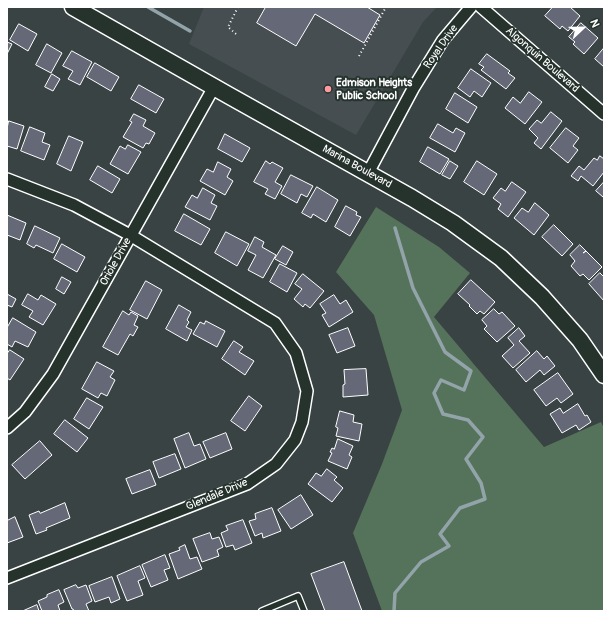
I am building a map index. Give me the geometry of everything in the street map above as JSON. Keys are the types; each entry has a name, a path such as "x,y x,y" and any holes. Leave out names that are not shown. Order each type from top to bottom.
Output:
{"street":[{"name":"Marina Boulevard","path":"73,7 452,222 501,258 542,297 580,340 604,375"},
{"name":"Royal Drive","path":"368,173 414,87 443,40 471,7"},
{"name":"Algonquin Boulevard","path":"481,7 604,114"},
{"name":"Oriole Drive","path":"7,428 25,412 53,374 214,87"},
{"name":"Glendale Drive","path":"7,179 74,205 130,235 275,323 296,353 307,391 302,422 296,440 276,464 247,484 7,578"}],"lane":[{"path":"262,611 298,596 304,611"}],"path":[{"path":"236,34 228,27 238,7"},
{"path":"359,56 386,7"}],"shaded area":[{"name":"Edmison Heights Public School","path":"204,7 437,7 423,22 356,135 189,44"}],"green space":[{"path":"376,207 439,247 470,273 434,317 544,447 601,422 604,428 604,611 382,611 353,533 382,464 402,410 374,315 336,272"}],"building":[{"path":"266,7 367,7 380,15 364,43 315,14 296,46 257,23"},
{"path":"553,7 570,7 580,16 568,31 562,26 560,29 545,16"},
{"path":"581,23 598,38 584,54 573,44 575,42 569,37"},
{"path":"19,24 37,34 28,51 10,40"},
{"path":"7,42 12,44 7,54"},
{"path":"47,44 62,53 51,73 36,65"},
{"path":"604,48 604,67 595,59"},
{"path":"72,51 92,62 80,85 68,79 73,71 63,66"},
{"path":"487,54 510,71 508,73 515,78 506,89 481,70 484,67 479,64"},
{"path":"95,63 119,77 111,91 87,77"},
{"path":"471,69 491,83 482,97 474,91 470,97 458,88"},
{"path":"52,74 60,79 53,91 45,87"},
{"path":"139,85 164,99 156,113 131,99"},
{"path":"529,92 542,102 525,124 505,108 513,97 520,103"},
{"path":"455,93 477,107 468,123 446,109"},
{"path":"551,112 562,121 541,149 534,143 538,138 529,129 537,120 541,123"},
{"path":"134,114 146,120 143,126 155,133 149,144 146,143 143,148 123,137 132,122 130,121"},
{"path":"9,121 24,126 17,149 7,146 7,129"},
{"path":"438,124 453,133 456,128 465,133 455,152 430,138"},
{"path":"30,127 45,133 42,142 50,145 44,160 21,151"},
{"path":"566,128 579,138 573,146 578,150 568,163 550,148"},
{"path":"225,134 250,148 242,162 218,149"},
{"path":"69,136 83,142 71,171 57,164"},
{"path":"128,145 141,152 128,174 110,164 120,146 125,149"},
{"path":"428,147 449,159 440,174 420,162"},
{"path":"600,156 604,159 604,172 593,186 581,176 578,181 571,176 579,166 584,170 594,158 597,160"},
{"path":"266,161 270,164 272,162 283,168 275,182 282,186 275,199 265,194 268,189 254,182"},
{"path":"450,161 458,166 450,179 442,175"},
{"path":"477,161 497,174 484,195 464,182"},
{"path":"218,162 231,169 227,177 233,181 225,195 200,181 207,169 213,172"},
{"path":"98,166 120,179 112,193 90,180"},
{"path":"291,175 313,186 307,197 301,194 297,203 281,194"},
{"path":"512,182 526,192 508,217 498,209 501,204 493,198 501,188 505,191"},
{"path":"604,182 604,196 603,197 596,191"},
{"path":"317,187 338,200 326,222 313,214 311,218 302,213"},
{"path":"203,188 215,195 211,203 217,206 210,220 185,207 192,195 197,198"},
{"path":"535,203 549,215 534,235 514,218 522,208 528,212"},
{"path":"346,206 357,212 356,215 361,217 350,236 335,227"},
{"path":"184,214 210,229 201,245 175,231"},
{"path":"7,215 26,223 20,240 7,235"},
{"path":"554,225 573,244 562,256 542,237"},
{"path":"35,226 60,238 53,253 36,245 34,248 27,244"},
{"path":"226,232 249,244 237,266 215,253"},
{"path":"255,237 264,242 262,247 276,255 263,278 248,270 256,255 248,251"},
{"path":"62,244 85,257 77,272 54,259"},
{"path":"580,245 602,267 589,280 583,274 580,276 571,266 575,261 570,255"},
{"path":"283,246 293,252 286,265 275,259"},
{"path":"280,264 297,273 287,292 270,282"},
{"path":"600,273 604,277 604,301 589,284"},
{"path":"303,274 324,291 310,308 305,304 303,307 294,299 302,289 295,284"},
{"path":"62,277 71,282 64,294 56,289"},
{"path":"471,280 495,302 484,314 480,311 477,314 458,294"},
{"path":"146,281 162,290 147,319 130,310"},
{"path":"7,294 16,299 12,307 7,305"},
{"path":"28,294 38,300 41,295 56,304 43,325 29,317 33,311 22,305"},
{"path":"334,295 340,304 346,300 353,312 329,327 322,315 326,313 320,304"},
{"path":"179,305 191,312 187,320 189,322 186,327 192,330 187,341 166,329"},
{"path":"494,309 499,314 502,312 515,326 497,342 484,329 487,326 482,320"},
{"path":"123,311 129,315 131,312 138,316 134,325 138,327 133,336 130,334 118,355 103,347"},
{"path":"13,318 36,332 28,347 15,341 12,347 7,344 7,328"},
{"path":"206,321 225,331 217,347 193,334 200,322 204,324"},
{"path":"348,328 355,346 337,353 329,335"},
{"path":"519,328 525,336 519,341 530,353 513,368 502,356 514,345 508,338"},
{"path":"234,341 243,347 239,352 254,361 245,375 222,359"},
{"path":"10,350 24,359 10,380 7,378 7,354"},
{"path":"537,351 544,359 547,356 555,366 544,375 540,370 526,382 516,370"},
{"path":"97,362 114,371 110,377 115,380 107,396 101,393 98,398 82,389"},
{"path":"366,369 368,395 343,397 343,385 345,384 344,370"},
{"path":"558,373 573,394 561,403 557,398 546,406 534,390"},
{"path":"249,396 262,406 245,431 231,421"},
{"path":"87,398 103,407 89,429 74,419"},
{"path":"578,404 585,416 587,415 591,422 579,430 576,425 562,433 550,414 560,408 563,413"},
{"path":"340,411 354,415 353,422 362,424 359,441 336,436 338,428 336,427"},
{"path":"65,420 88,438 77,452 54,434"},
{"path":"189,433 194,446 200,444 206,459 185,468 174,439"},
{"path":"226,433 232,449 210,458 203,442"},
{"path":"338,439 353,446 349,455 352,457 347,469 328,461 332,453 330,452 332,448 334,449"},
{"path":"40,441 52,455 25,479 12,465"},
{"path":"175,454 181,469 159,478 153,462"},
{"path":"327,469 337,477 334,480 343,488 332,502 308,484 316,473 321,476"},
{"path":"150,470 156,485 132,494 126,479"},
{"path":"301,495 313,515 291,529 278,510"},
{"path":"65,503 70,518 36,534 29,515 39,511 40,513"},
{"path":"272,508 281,531 263,538 262,533 255,536 249,521 256,519 255,514"},
{"path":"15,517 23,537 7,543 7,521"},
{"path":"243,520 252,543 235,550 233,545 226,547 221,533 228,530 226,526"},
{"path":"210,533 212,539 219,537 223,547 217,550 219,556 202,562 193,539"},
{"path":"185,545 190,559 197,557 202,569 178,579 169,554 180,550 179,548"},
{"path":"165,555 170,568 164,570 168,580 151,587 142,565"},
{"path":"344,562 362,611 325,611 311,574"},
{"path":"140,566 145,578 138,581 143,595 127,601 117,576"},
{"path":"112,577 120,599 111,603 109,597 95,602 89,586"},
{"path":"76,585 78,588 86,585 92,601 86,604 89,611 74,611 72,609 64,590"},
{"path":"59,590 64,602 58,605 60,611 42,611 38,601"},
{"path":"37,605 39,611 23,611"}],"waterway":[{"path":"148,7 190,31"},
{"path":"394,611 395,593 421,562 449,546 440,534 460,508 485,499 481,483 466,459 483,437 468,420 443,414 434,393 441,380 464,390 471,371 445,352 413,288 395,228"}],"place":[{"name":"Edmison Heights Public School","path":"328,89"}]}
